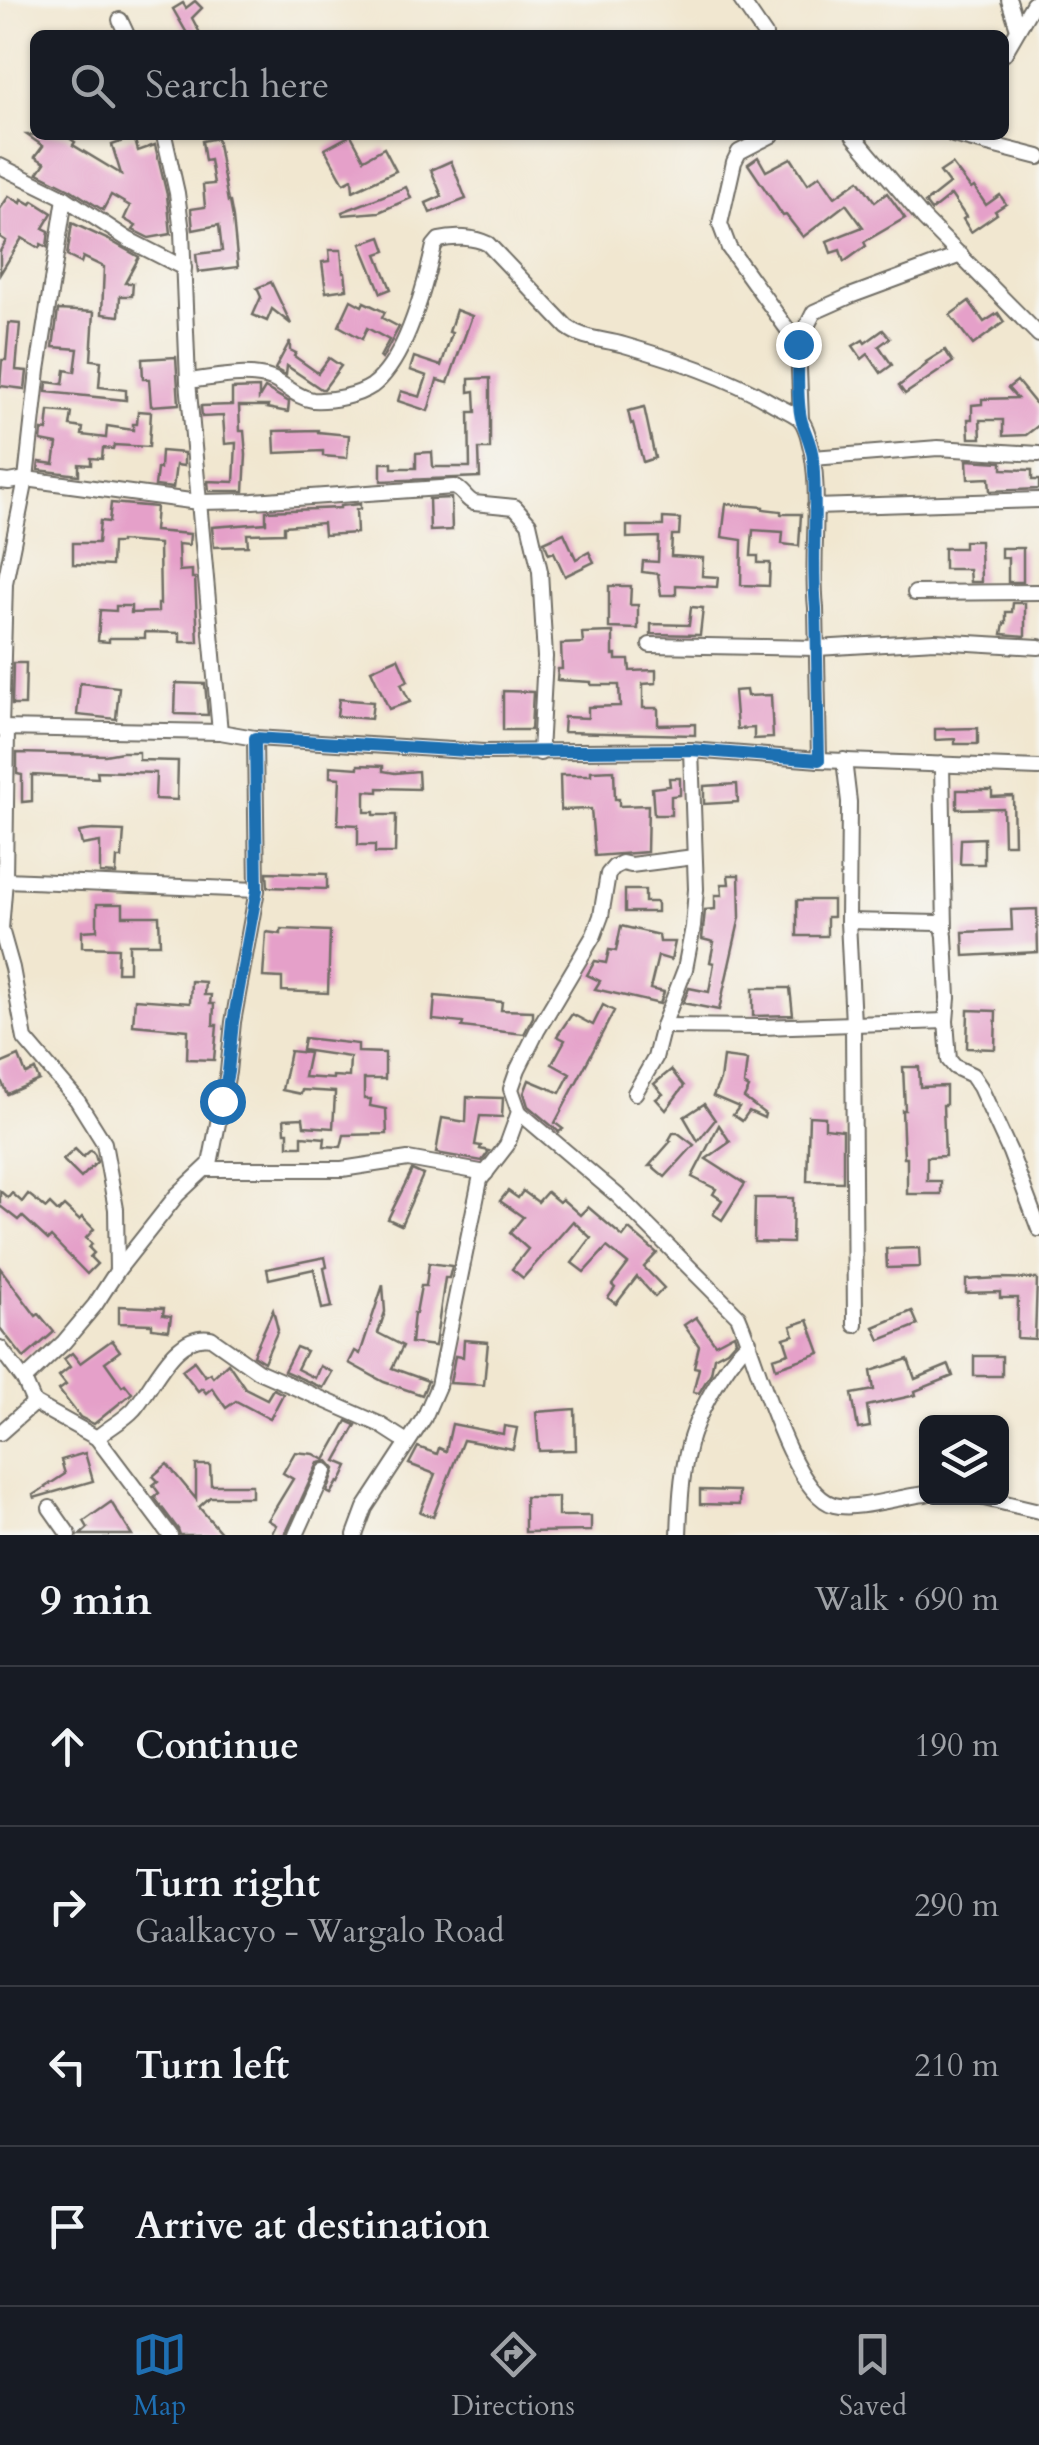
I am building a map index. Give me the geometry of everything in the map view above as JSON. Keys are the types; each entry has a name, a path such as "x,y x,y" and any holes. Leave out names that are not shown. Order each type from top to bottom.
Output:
{"street":[{"path":"742,0 762,30"},
{"path":"1009,0 1018,30"},
{"path":"1009,45 1037,4"},
{"path":"120,20 124,30"},
{"path":"165,140 177,193 184,268 188,381 220,732"},
{"path":"763,140 740,152 720,224 730,248 798,344"},
{"path":"857,140 924,219 1039,335"},
{"path":"977,140 1039,157"},
{"path":"0,166 65,198 129,240 184,268"},
{"path":"65,198 38,370 26,479 5,583 2,729 5,880 1,929 24,1039 78,1100 104,1143 116,1209 117,1271"},
{"path":"188,381 260,376 316,400 342,398 370,388 396,358 422,293 434,246 439,240 460,238 488,244 578,335 624,345 721,377 746,387 801,420"},
{"path":"819,760 813,458 801,420 798,344 814,312 960,255"},
{"path":"813,458 938,448 1039,454"},
{"path":"0,481 26,479 198,502 454,487 474,503 515,507 529,523 540,572 545,657 540,753"},
{"path":"815,507 1039,500"},
{"path":"915,593 1039,592"},
{"path":"650,645 817,648 935,641 1039,646"},
{"path":"2,729 220,732 255,738 484,752 691,750 819,760 1039,768"},
{"path":"24,1380 96,1305 117,1271 177,1195 210,1164 257,890 255,738"},
{"path":"635,1094 655,1058 685,969 693,928 696,889 691,750"},
{"path":"844,760 849,802 855,1326"},
{"path":"942,764 949,1060 955,1068 972,1076 980,1088 1039,1229"},
{"path":"694,857 622,863 608,874 594,935 514,1079 511,1089 519,1112 618,1196 738,1316 794,1460 821,1500 838,1506 919,1495"},
{"path":"5,880 257,890"},
{"path":"848,920 938,922 945,936"},
{"path":"663,1026 946,1021"},
{"path":"355,1535 365,1508 424,1418 438,1386 480,1180 508,1145 519,1112"},
{"path":"206,1169 342,1169 408,1159 486,1172"},
{"path":"97,1438 132,1412 166,1362 191,1339 202,1336 211,1338 258,1371 379,1424 407,1442"},
{"path":"678,1535 688,1446 710,1395 749,1341"},
{"path":"0,1348 24,1380 34,1403 97,1438 170,1535"},
{"path":"0,1433 34,1403"},
{"path":"296,1535 324,1472"},
{"path":"1009,1504 1039,1511"},
{"path":"50,1508 69,1535"}],"building":[{"path":"195,1 202,8 192,18 198,30 185,30 173,9 183,3 186,8"},
{"path":"34,140 72,140 73,145 121,174 112,145 135,140 138,151 155,145 171,234 149,238 133,230 136,226 124,219 130,206 111,195 103,210 38,173 45,163 35,157 43,146"},
{"path":"217,140 238,267 198,272 196,254 222,251 219,225 193,230 191,209 205,207 203,185 214,184 202,141"},
{"path":"342,140 354,140 364,159 384,148 396,171 353,191 352,179 344,183 325,149"},
{"path":"758,157 766,171 791,158 808,184 820,175 835,197 859,180 875,202 887,193 905,218 864,242 866,246 844,262 840,250 831,253 827,241 863,227 846,204 803,237 783,216 748,164"},
{"path":"451,161 466,199 430,213 426,203 442,196 431,170"},
{"path":"952,164 986,205 1000,195 1006,204 971,232 951,195 931,211 925,203 949,184 940,172"},
{"path":"406,187 411,198 379,212 343,215 342,212"},
{"path":"9,196 21,203 22,199 31,204 33,201 52,213 43,228 49,231 47,247 41,244 39,248 22,238 0,274 0,251 6,241 0,237 0,209"},
{"path":"72,223 139,257 125,283 133,283 132,296 120,296 119,316 102,314 104,267 83,257 81,263 67,256"},
{"path":"381,237 386,251 377,254 391,289 381,293 361,244"},
{"path":"329,250 341,250 347,289 326,292 322,262 330,261"},
{"path":"271,282 291,324 272,309 267,321 253,315 261,297 257,288"},
{"path":"351,300 385,312 382,318 399,327 382,359 389,340 367,328 362,339 339,326"},
{"path":"969,301 984,322 998,313 1004,322 973,345 950,315"},
{"path":"58,310 94,312 91,360 101,361 99,387 126,390 126,400 46,392 47,382 63,384 65,370 75,372 78,349 53,347"},
{"path":"456,310 472,316 448,383 437,380 428,411 398,401 401,391 420,397 427,376 410,370 414,357 441,366"},
{"path":"9,323 20,324 16,370 27,371 25,389 0,386"},
{"path":"883,330 890,338 879,346 892,365 881,373 868,354 862,359 853,346"},
{"path":"290,341 294,356 318,373 329,358 341,366 324,389 287,366 286,375 275,369"},
{"path":"945,350 953,362 905,394 899,386"},
{"path":"176,357 179,404 151,406 149,379 143,379 142,359"},
{"path":"490,378 490,449 479,449 480,477 381,481 381,463 392,463 392,468 416,468 416,453 432,452 433,467 470,467 469,412 476,412 475,391 469,392 469,379"},
{"path":"1017,381 1039,408 1039,425 1026,435 1003,436 1003,420 980,420 981,438 969,438 972,405 982,404 982,399 1017,398 1008,388"},
{"path":"259,388 259,398 265,388 289,402 288,412 268,406 239,406 246,455 244,491 209,491 208,481 234,482 236,443 225,444 223,416 202,417 201,406 232,405 232,389"},
{"path":"644,407 655,458 643,462 628,411"},
{"path":"49,411 72,413 70,426 83,428 82,435 106,438 107,426 133,430 138,411 151,412 149,447 103,448 102,459 91,458 91,465 79,464 79,475 38,470 39,462 54,464 57,444 41,441 42,430 47,431"},
{"path":"318,430 349,435 347,458 323,456 323,451 275,453 274,431"},
{"path":"161,451 184,453 184,466 176,465 173,488 155,486"},
{"path":"967,460 1002,462 1002,469 1032,470 1032,480 1039,480 1039,489 990,491 989,478 968,479"},
{"path":"451,498 452,530 430,531 429,499"},
{"path":"111,503 156,507 154,531 190,534 189,545 178,544 179,571 192,570 195,578 198,642 180,642 180,633 145,632 145,638 98,641 100,610 116,611 116,606 131,606 131,613 158,612 160,604 159,544 120,541 112,543 111,566 73,564 73,543 98,543 100,521 109,522"},
{"path":"360,504 356,510 357,533 324,535 323,523 284,526 284,533 247,534 248,546 214,547 212,527 266,523 266,511"},
{"path":"726,504 801,514 799,546 782,544 783,532 753,530 751,556 758,556 758,563 770,563 769,586 741,585 742,540 722,537"},
{"path":"663,518 680,519 679,535 672,535 671,556 703,558 702,576 718,577 717,587 676,585 676,595 661,595 658,574 642,572 643,561 658,562 659,537 627,538 627,526 663,526"},
{"path":"564,533 576,559 589,552 594,562 565,576 554,552 549,554 544,542"},
{"path":"964,541 980,541 981,582 970,582 969,569 944,569 944,548 964,548"},
{"path":"1001,548 1023,548 1023,582 1008,582 1008,558 1001,558"},
{"path":"609,586 631,586 630,605 638,605 638,629 609,628"},
{"path":"1013,603 1025,603 1025,636 1002,634 1006,612 1012,612"},
{"path":"691,607 703,608 700,635 651,634 651,624 689,625"},
{"path":"613,632 616,660 629,660 630,671 656,670 656,683 643,684 643,708 658,708 658,725 695,724 695,735 563,732 564,717 588,718 588,707 620,706 619,685 557,680 558,669 562,669 561,644 583,643 582,633"},
{"path":"398,658 408,681 401,684 410,702 389,709 371,670"},
{"path":"13,663 26,663 25,705 12,705"},
{"path":"80,683 119,687 116,719 77,715"},
{"path":"176,683 205,684 208,715 175,714"},
{"path":"746,690 747,696 771,695 773,738 754,739 754,728 737,729 734,691"},
{"path":"503,691 533,692 531,730 503,730"},
{"path":"339,699 373,702 371,719 337,716"},
{"path":"978,728 978,744 935,740 935,729"},
{"path":"139,752 139,760 178,761 177,800 155,799 156,773 97,771 98,778 32,775 32,801 22,802 17,753"},
{"path":"330,766 383,766 383,771 395,773 418,771 419,789 365,791 365,812 396,815 395,853 375,853 375,845 358,845 358,825 338,824 340,778 330,777"},
{"path":"614,770 619,806 648,805 647,852 595,856 591,809 561,810 560,775"},
{"path":"669,778 680,778 680,795 671,796 671,815 654,815 652,788 670,786"},
{"path":"737,784 738,802 704,804 704,786"},
{"path":"957,790 992,790 992,797 1013,796 1014,844 1004,844 1003,808 957,809"},
{"path":"124,831 116,874 100,873 100,842 82,845 79,832"},
{"path":"984,838 984,864 960,864 961,839"},
{"path":"267,872 327,874 327,889 268,887"},
{"path":"728,875 739,875 740,917 719,1010 683,1003 689,988 709,992 714,942 702,939 705,910 715,909 715,895 722,895 721,884 729,884"},
{"path":"625,890 645,890 645,902 657,902 657,912 625,912"},
{"path":"797,900 833,900 833,917 827,917 827,936 797,936"},
{"path":"97,904 123,904 123,916 159,916 160,944 129,944 129,972 117,972 118,948 82,947 82,931 97,930"},
{"path":"1037,909 1038,952 964,956 963,932 1012,930 1011,910"},
{"path":"621,926 659,935 660,942 675,942 671,960 658,956 650,989 664,992 660,1004 595,989 600,981 587,975 595,961 606,963 609,950 616,951"},
{"path":"281,929 330,931 328,993 282,991 282,978 263,977 266,932 281,934"},
{"path":"191,981 205,982 204,995 211,995 210,1004 214,1004 214,1060 187,1059 188,1030 133,1025 135,999 190,1003"},
{"path":"753,988 790,988 793,1015 753,1016"},
{"path":"435,996 502,1002 501,1010 533,1011 533,1017 524,1034 462,1027 463,1023 433,1020"},
{"path":"603,1005 614,1011 555,1123 563,1129 559,1132 528,1106 524,1093 529,1080 560,1093 570,1074 552,1064 565,1040 557,1036 572,1014 593,1025"},
{"path":"968,1010 996,1011 995,1049 967,1048"},
{"path":"304,1038 358,1044 358,1052 385,1053 385,1079 364,1079 364,1099 371,1099 370,1106 386,1109 387,1134 344,1135 341,1147 324,1146 325,1138 302,1136 302,1146 288,1146 284,1119 303,1118 304,1126 333,1128 335,1094 282,1090 290,1051 309,1053 304,1077 349,1077 350,1057 302,1050"},
{"path":"19,1056 26,1074 35,1070 39,1080 7,1094 0,1078 0,1064"},
{"path":"723,1057 747,1060 744,1085 749,1088 744,1098 765,1114 764,1118 749,1111 742,1121 733,1115 739,1107 713,1096"},
{"path":"903,1067 919,1067 920,1087 946,1086 945,1156 927,1157 927,1181 941,1181 941,1194 907,1194"},
{"path":"671,1070 684,1086 666,1110 656,1099 663,1094 654,1084"},
{"path":"467,1097 503,1098 502,1117 480,1116 475,1145 489,1151 482,1161 436,1153 442,1118 466,1122"},
{"path":"704,1104 715,1120 698,1141 684,1117"},
{"path":"809,1116 825,1117 825,1128 843,1130 843,1182 807,1181"},
{"path":"719,1125 730,1142 706,1159 745,1184 722,1220 713,1214 722,1200 713,1194 716,1189 692,1177"},
{"path":"673,1133 694,1145 665,1177 649,1166 671,1141"},
{"path":"75,1149 83,1157 91,1150 97,1162 81,1178 63,1160"},
{"path":"412,1170 423,1175 401,1225 388,1219"},
{"path":"0,1191 8,1198 12,1193 22,1202 28,1194 46,1208 50,1204 58,1212 64,1206 79,1220 82,1217 94,1229 86,1238 94,1253 90,1257 97,1264 87,1274 51,1237 48,1240 22,1216 18,1220 0,1206"},
{"path":"508,1191 518,1198 523,1191 538,1202 547,1192 580,1215 588,1207 623,1237 629,1229 657,1253 644,1267 664,1288 655,1297 637,1277 616,1304 608,1298 615,1288 612,1285 628,1264 607,1247 584,1272 572,1263 591,1238 573,1221 523,1278 512,1269 528,1249 510,1233 523,1217 500,1201"},
{"path":"755,1198 793,1198 792,1243 754,1242"},
{"path":"919,1248 920,1267 887,1268 886,1249"},
{"path":"325,1257 332,1307 322,1309 314,1269 269,1279 267,1269"},
{"path":"429,1263 452,1266 449,1278 445,1278 435,1346 411,1343 414,1313 421,1286 426,1286"},
{"path":"0,1268 36,1316 39,1314 54,1332 24,1358 0,1328"},
{"path":"1037,1279 1035,1339 1017,1338 1018,1298 1000,1298 1000,1292 966,1293 966,1280"},
{"path":"383,1285 385,1312 378,1333 403,1346 392,1368 428,1381 422,1395 384,1382 349,1363 355,1351 360,1354"},
{"path":"119,1306 164,1308 163,1315 171,1316 169,1330 152,1328 152,1324 119,1323"},
{"path":"273,1310 278,1330 264,1362 253,1355"},
{"path":"912,1311 918,1325 880,1340 874,1327"},
{"path":"696,1317 715,1344 734,1334 736,1340 714,1357 711,1373 699,1393 693,1392 699,1346 684,1325"},
{"path":"808,1320 820,1353 776,1368 773,1358 789,1353 784,1338 794,1335 791,1326"},
{"path":"112,1340 120,1351 105,1362 132,1393 94,1424 80,1417 59,1390 66,1385 59,1376 70,1367 64,1359 72,1353 80,1363"},
{"path":"464,1340 488,1342 484,1385 450,1383 455,1356 463,1357"},
{"path":"296,1347 306,1351 297,1369 315,1378 320,1366 332,1372 323,1388 284,1371"},
{"path":"974,1356 1002,1356 1002,1376 974,1376"},
{"path":"908,1359 915,1379 949,1365 953,1376 915,1391 916,1395 867,1406 870,1427 858,1429 852,1394 874,1390 871,1371"},
{"path":"194,1361 205,1376 210,1373 213,1377 228,1363 245,1388 267,1399 273,1389 283,1394 270,1419 236,1401 226,1408 212,1388 206,1393 202,1388 198,1391 182,1370"},
{"path":"575,1409 576,1450 539,1451 536,1412"},
{"path":"347,1421 356,1425 336,1461 348,1466 340,1483 331,1494 327,1492 335,1469 328,1461 318,1463 285,1535 271,1535 276,1525 268,1520 293,1479 283,1473 295,1452 325,1460"},
{"path":"452,1424 503,1434 504,1426 517,1428 513,1449 463,1440 433,1517 420,1512 435,1474 409,1464 418,1447 437,1454 439,1448 446,1451"},
{"path":"85,1453 93,1481 34,1498 65,1474 61,1460"},
{"path":"167,1464 196,1499 196,1465 210,1465 211,1485 252,1485 252,1497 210,1497 199,1507 223,1535 180,1535 154,1497 159,1493 153,1485 158,1481 153,1476"},
{"path":"700,1490 739,1491 739,1505 700,1504"},
{"path":"525,1497 558,1497 558,1516 591,1516 591,1531 525,1532"},
{"path":"111,1502 132,1535 80,1535 88,1528 84,1521"}],"route":[{"path":"222,1101 257,890 255,738 484,752 691,750 819,760 813,458 801,420 798,344"}]}
